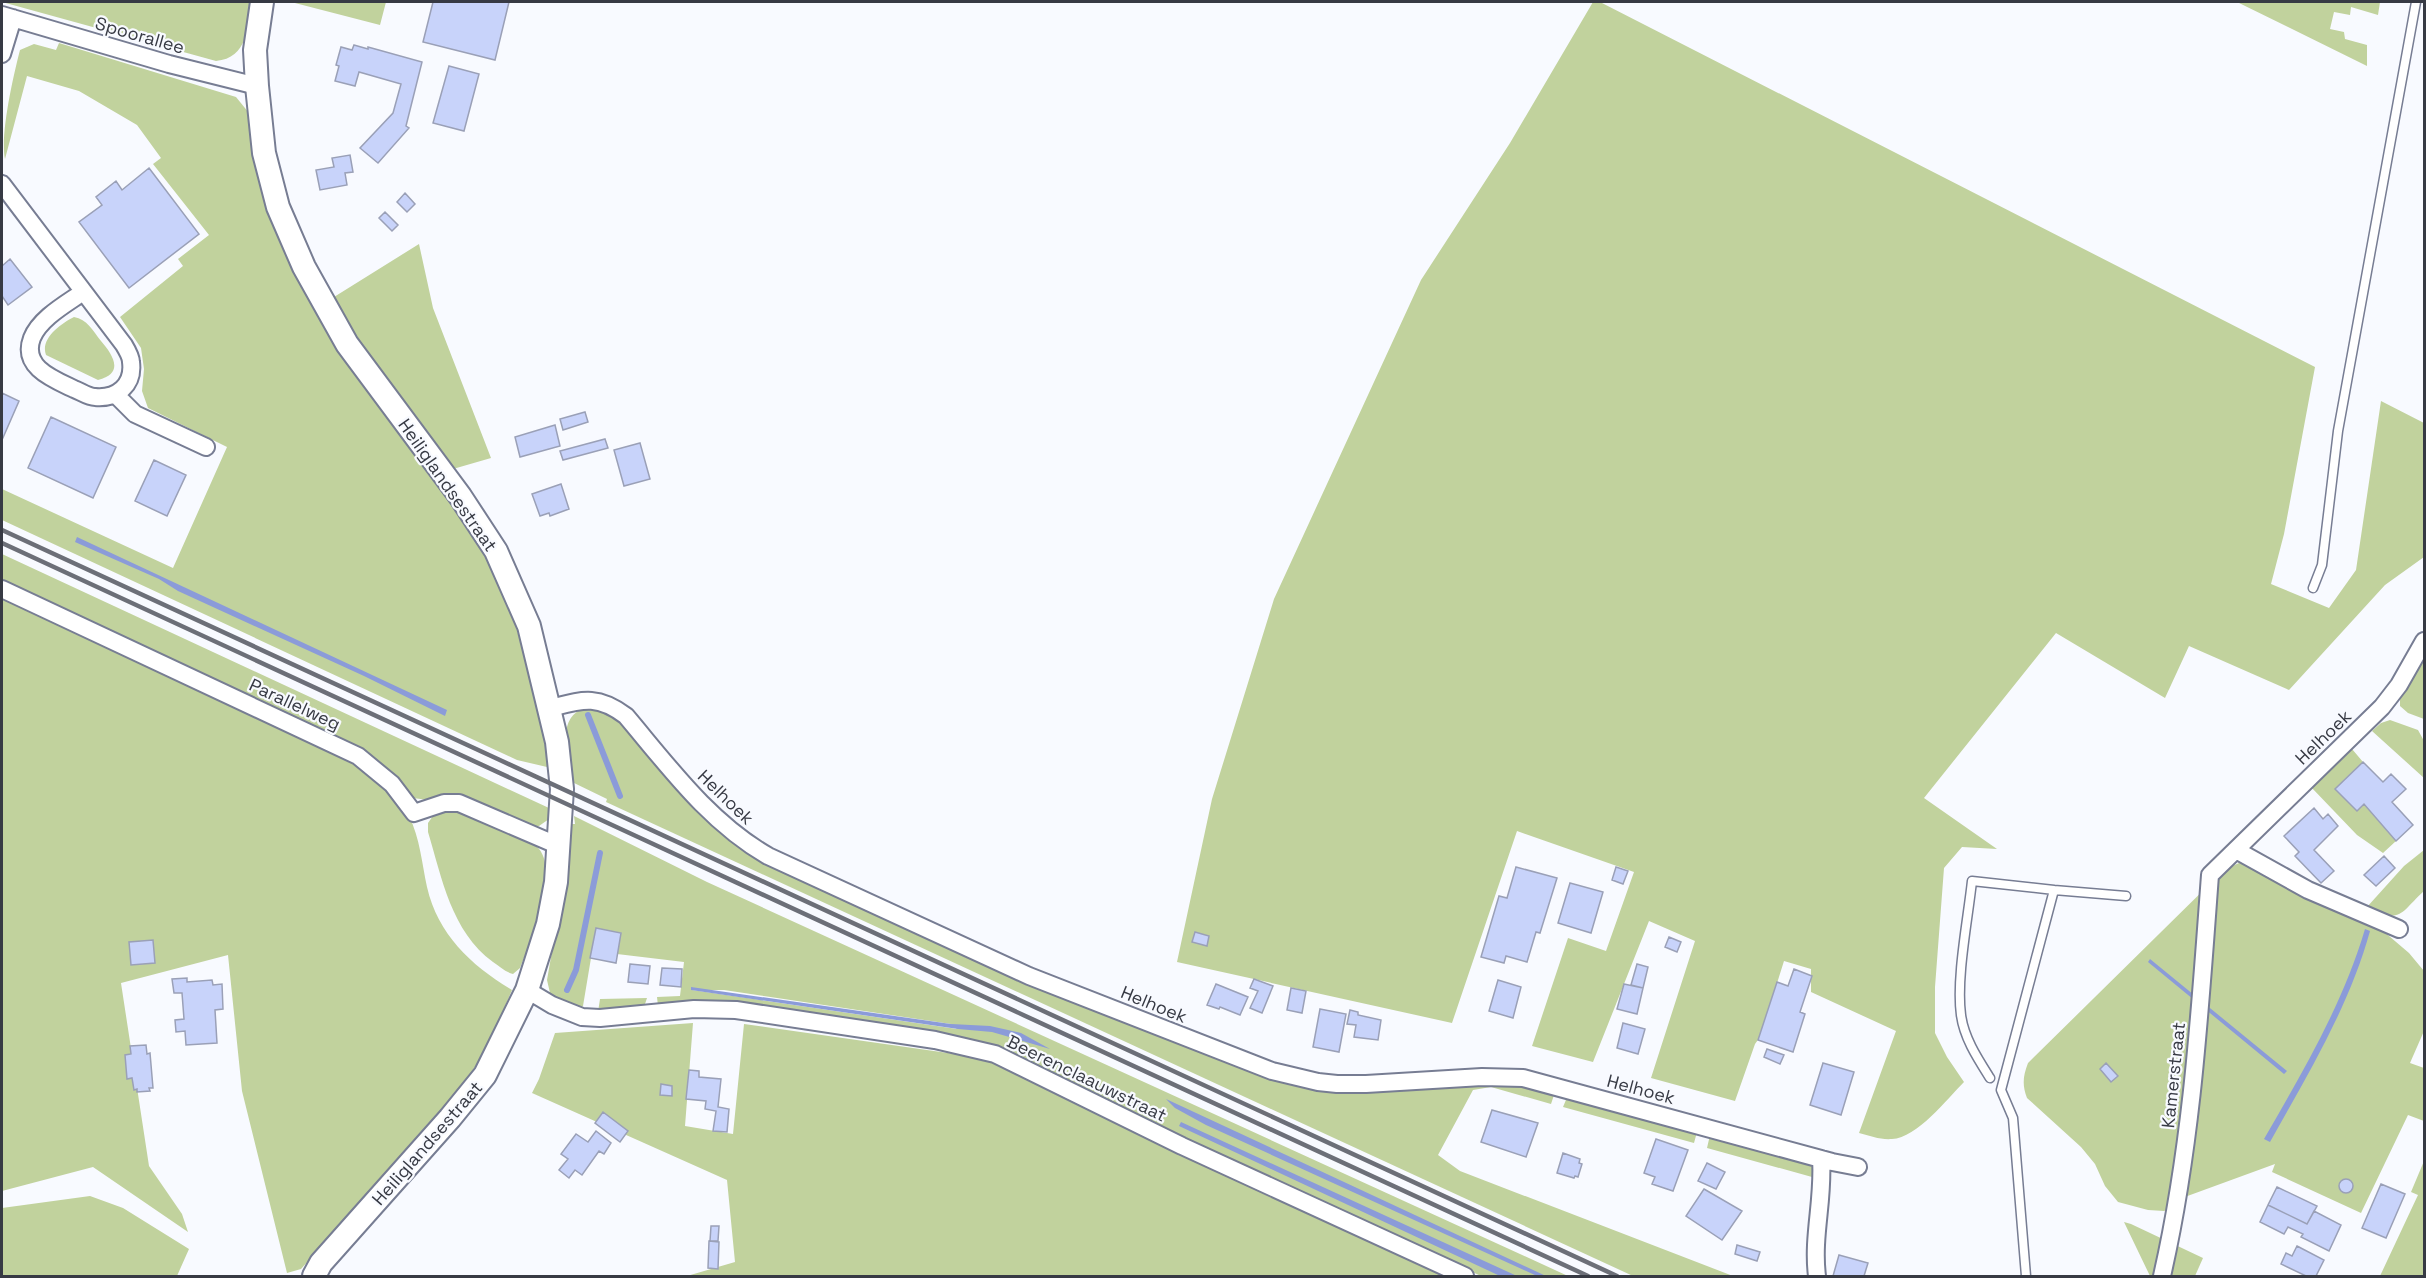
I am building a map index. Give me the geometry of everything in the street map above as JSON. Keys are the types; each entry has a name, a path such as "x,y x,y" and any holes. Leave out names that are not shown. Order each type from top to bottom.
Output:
{"street":[{"name":"Heiliglandsestraat","path":"262,2 255,50 257,86 264,153 278,207 304,267 347,344 460,496 496,551 529,626 557,742 562,789 556,882 548,924 527,990 485,1075 450,1118 321,1263 314,1276"},
{"name":"Spoorallee","path":"2,54 7,16 169,64 257,86"},
{"path":"4,190 83,292 124,345 132,361 129,382 116,395 93,398 42,374 31,357 32,339 41,324 83,292"},
{"path":"116,395 135,414 206,447"},
{"name":"Parallelweg","path":"2,589 358,756 392,784 414,813 444,802 459,803 559,846"},
{"name":"Helhoek","path":"2210,875 2382,706 2398,685 2424,641"},
{"name":"Helhoek","path":"550,708 588,699 613,706 626,716 709,813 751,846 768,856 1029,976 1272,1071 1318,1082 1347,1084 1482,1077 1523,1078 1858,1167"},
{"path":"2236,850 2308,890 2399,929"},
{"name":"Kamerstraat","path":"2162,1276 2175,1217 2188,1128 2210,875"},
{"name":"Beerenclaauwstraat","path":"527,990 552,1005 582,1017 600,1018 694,1009 736,1010 935,1040 995,1054 1182,1146 1465,1276"},
{"path":"1817,1276 1814,1255 1823,1186 1821,1159"}],"lane":[{"path":"2313,588 2322,565 2338,431 2416,2"},
{"path":"1990,1078 1967,1037 1961,1016 1960,990 1972,881 2126,896"},
{"path":"2026,1276 2013,1118 2001,1090 2054,890"}],"green space":[{"path":"2,2 251,2 247,31 240,48 227,59 216,61"},
{"path":"291,2 386,2 380,25"},
{"path":"1593,2 1600,2 2315,367 2284,534 2271,584 2329,608 2356,570 2381,401 2424,423 2424,557 2385,585 2289,690 2189,646 2165,698 2056,633 1924,798 1997,849 1962,847 1944,868 1935,987 1935,1033 1947,1057 1964,1082 1921,1125 1902,1137 1884,1139 1859,1133 1896,1031 1811,992 1811,969 1784,961 1760,1037 1755,1044 1735,1101 1651,1078 1695,941 1649,921 1593,1062 1532,1046 1568,938 1606,951 1634,872 1517,831 1452,1023 1177,962 1212,799 1274,599 1421,280 1510,143"},
{"path":"2237,2 2380,2 2378,15 2351,7 2350,15 2334,12 2330,29 2344,32 2345,39 2367,45 2367,66"},
{"path":"59,43 236,97 249,113 346,358 460,517 491,566 509,604 526,660 550,764 547,767 517,760 2,520 2,489 173,568 227,447 148,408 142,391 144,369 141,348 120,317 183,266 178,259 209,235 153,164 161,158 137,125 79,91 27,76 5,159 6,121 20,50 34,44 56,50"},
{"path":"419,244 433,308 491,458 453,469 345,321 334,297"},
{"path":"74,317 83,320 89,326 112,358 114,368 112,373 106,377 98,380 46,355 46,343 52,333"},
{"path":"2,554 549,808 549,819 539,826 530,828 458,795 444,795 428,800 413,798 383,767 2,583"},
{"path":"2,596 342,754 370,774 396,797 413,824 432,904 448,934 470,960 512,990 485,1053 449,1103 301,1269 287,1273 242,1091 228,955 121,983 149,1166 182,1214 188,1232 93,1167 2,1191"},
{"path":"2424,658 2424,719 2408,713 2400,706 2400,699"},
{"path":"583,709 602,710 626,728 704,819 727,839 752,855 1203,1053 1285,1083 1312,1088 1366,1092 1490,1084 1555,1092 1551,1104 1491,1087 1473,1090 1438,1155 1460,1171 1733,1276 1633,1276 606,802 607,799 572,782 566,730 574,714"},
{"path":"2390,720 2418,730 2424,741 2424,778 2372,731 2381,723"},
{"path":"2352,749 2363,762 2335,789 2357,811 2364,804 2396,841 2383,853 2357,835 2311,787"},
{"path":"457,810 520,836 536,846 543,856 546,870 541,906 520,968 513,974 493,962 479,949 467,935 450,903 428,832 428,823 435,813"},
{"path":"574,816 707,882 1568,1276 1481,1276 1129,1113 1016,1056 658,1006 657,997 680,996 684,962 617,954 621,933 596,928 583,1006 578,1010 555,998 550,993 547,980 559,911 570,824 575,824","holes":["692,990 724,990 951,1024 957,1029"]},
{"path":"2424,850 2424,891 2404,911 2387,915 2367,907 2404,866"},
{"path":"2239,863 2248,864 2382,930 2409,953 2424,971 2424,1031 2410,1063 2424,1068 2424,1121 2408,1115 2361,1213 2272,1172 2275,1164 2182,1198 2183,1204 2164,1211 2148,1210 2118,1202 2105,1186 2095,1164 2081,1147 2027,1098 2024,1080 2028,1063 2224,870"},
{"path":"647,998 644,1007 598,1012 600,999"},
{"path":"693,1023 685,1126 733,1134 744,1024 990,1059 1049,1091 1451,1276 687,1276 735,1262 727,1180 532,1093 555,1033"},
{"path":"1568,1095 1697,1132 1694,1143 1563,1107"},
{"path":"1710,1135 1814,1163 1812,1177 1707,1148"},
{"path":"2424,1161 2424,1276 2380,1276 2418,1195 2411,1192"},
{"path":"90,1196 123,1208 189,1249 177,1276 2,1276 2,1208"},
{"path":"2124,1222 2203,1258 2195,1276 2150,1276"}],"water":[{"path":"77,537 447,710 445,716 364,676 178,591 159,579 75,542"},
{"path":"2365,929 2370,931 2339,1013 2270,1142 2264,1139 2334,1010"},
{"path":"2150,959 2287,1071 2284,1074 2148,962"},
{"path":"691,987 951,1024 990,1026 1021,1033 1050,1049 992,1032 691,990"},
{"path":"1166,1099 1546,1276 1537,1276 1206,1125 1175,1108"},
{"path":"1181,1122 1517,1276 1500,1276 1179,1126"}],"building":[{"path":"433,2 509,2 495,60 423,42"},
{"path":"354,45 422,62 406,126 409,128 378,163 360,148 393,113 401,84 359,72 355,86 335,81 341,47 352,50"},
{"path":"449,66 479,74 464,131 433,123"},
{"path":"350,155 353,172 345,173 347,185 320,190 316,170 334,167 332,158"},
{"path":"149,168 199,234 129,288 79,222 102,205 96,197 116,181 122,190"},
{"path":"405,193 415,204 407,212 397,202"},
{"path":"385,212 398,225 392,231 379,218"},
{"path":"10,259 32,287 8,305 2,296 2,266"},
{"path":"2,393 19,401 2,440"},
{"path":"585,412 588,422 563,430 560,419"},
{"path":"51,417 116,447 93,498 28,468"},
{"path":"555,425 560,446 520,457 515,437"},
{"path":"605,439 608,448 563,460 560,451"},
{"path":"640,443 650,479 624,486 614,450"},
{"path":"154,460 186,475 167,516 135,501"},
{"path":"561,484 569,509 550,516 549,513 540,516 532,494"},
{"path":"2363,762 2383,782 2391,774 2406,789 2392,802 2413,825 2396,841 2364,804 2357,811 2335,789"},
{"path":"2314,808 2323,819 2328,814 2338,826 2314,850 2334,871 2321,883 2295,856 2299,852 2284,836"},
{"path":"2384,856 2395,868 2376,886 2364,875"},
{"path":"1516,867 1557,878 1540,933 1536,932 1527,962 1506,956 1504,963 1481,957 1499,896 1507,898"},
{"path":"1616,867 1628,871 1623,884 1612,880"},
{"path":"1570,883 1603,892 1591,933 1558,923"},
{"path":"596,928 621,933 616,963 590,958"},
{"path":"1195,932 1209,936 1207,946 1192,942"},
{"path":"1669,937 1681,942 1677,952 1665,947"},
{"path":"153,940 155,963 131,965 129,942"},
{"path":"630,964 650,966 648,984 628,982"},
{"path":"1637,964 1648,967 1643,988 1631,985"},
{"path":"662,968 682,969 681,987 660,985"},
{"path":"1794,969 1812,976 1800,1012 1805,1014 1793,1052 1758,1040 1777,982 1788,986"},
{"path":"187,978 187,982 212,980 213,985 222,984 223,1009 215,1010 217,1043 186,1045 185,1031 176,1032 175,1020 184,1019 182,993 174,993 172,979"},
{"path":"1254,979 1273,986 1262,1013 1250,1008 1258,991 1250,988"},
{"path":"1498,980 1521,987 1513,1018 1489,1011"},
{"path":"1216,984 1248,997 1240,1015 1220,1007 1219,1009 1207,1005"},
{"path":"1624,984 1643,988 1637,1014 1617,1009"},
{"path":"1291,988 1306,991 1302,1013 1287,1010"},
{"path":"1320,1009 1346,1014 1339,1052 1313,1047"},
{"path":"1350,1010 1358,1012 1358,1015 1381,1020 1378,1040 1354,1037 1356,1025 1347,1024"},
{"path":"1623,1023 1645,1029 1638,1054 1617,1048"},
{"path":"146,1045 147,1054 150,1053 153,1088 149,1088 150,1091 137,1092 137,1089 134,1090 132,1078 127,1079 125,1055 131,1054 130,1046"},
{"path":"1767,1049 1784,1055 1780,1064 1764,1057"},
{"path":"1823,1063 1854,1072 1841,1115 1810,1105"},
{"path":"2106,1063 2118,1076 2111,1082 2100,1069"},
{"path":"689,1070 699,1071 699,1077 721,1079 718,1107 729,1109 727,1132 713,1131 716,1111 705,1109 706,1101 686,1099"},
{"path":"661,1084 672,1086 672,1096 660,1095"},
{"path":"1492,1110 1538,1123 1526,1157 1481,1142"},
{"path":"603,1112 628,1131 620,1142 595,1123"},
{"path":"596,1131 611,1143 604,1154 599,1151 582,1175 575,1170 569,1178 559,1170 568,1159 561,1154 576,1134 588,1142"},
{"path":"1656,1139 1688,1150 1673,1191 1652,1184 1655,1177 1644,1173"},
{"path":"1563,1153 1580,1159 1579,1163 1582,1164 1578,1177 1557,1173"},
{"path":"1707,1163 1725,1172 1716,1189 1698,1181"},
{"path":"2346,1179 2351,1181 2353,1186 2351,1191 2346,1193 2341,1191 2339,1186 2341,1181"},
{"path":"2381,1184 2405,1194 2386,1238 2362,1228"},
{"path":"2277,1187 2317,1206 2307,1224 2268,1205"},
{"path":"1704,1189 1742,1211 1722,1240 1686,1216"},
{"path":"2268,1205 2307,1224 2314,1211 2341,1225 2329,1251 2301,1237 2303,1234 2288,1227 2284,1234 2260,1222"},
{"path":"711,1226 719,1226 718,1241 710,1241"},
{"path":"709,1241 719,1242 718,1269 708,1268"},
{"path":"1737,1245 1760,1252 1757,1261 1735,1254"},
{"path":"2297,1246 2324,1260 2316,1276 2306,1276 2281,1264 2286,1253 2292,1256"},
{"path":"1839,1255 1868,1263 1864,1276 1833,1276"}],"waterway":[{"path":"588,715 620,796"},
{"path":"567,990 576,970 600,853"}],"railway":[{"path":"2,530 1617,1276"},
{"path":"2,543 1588,1276"}]}
